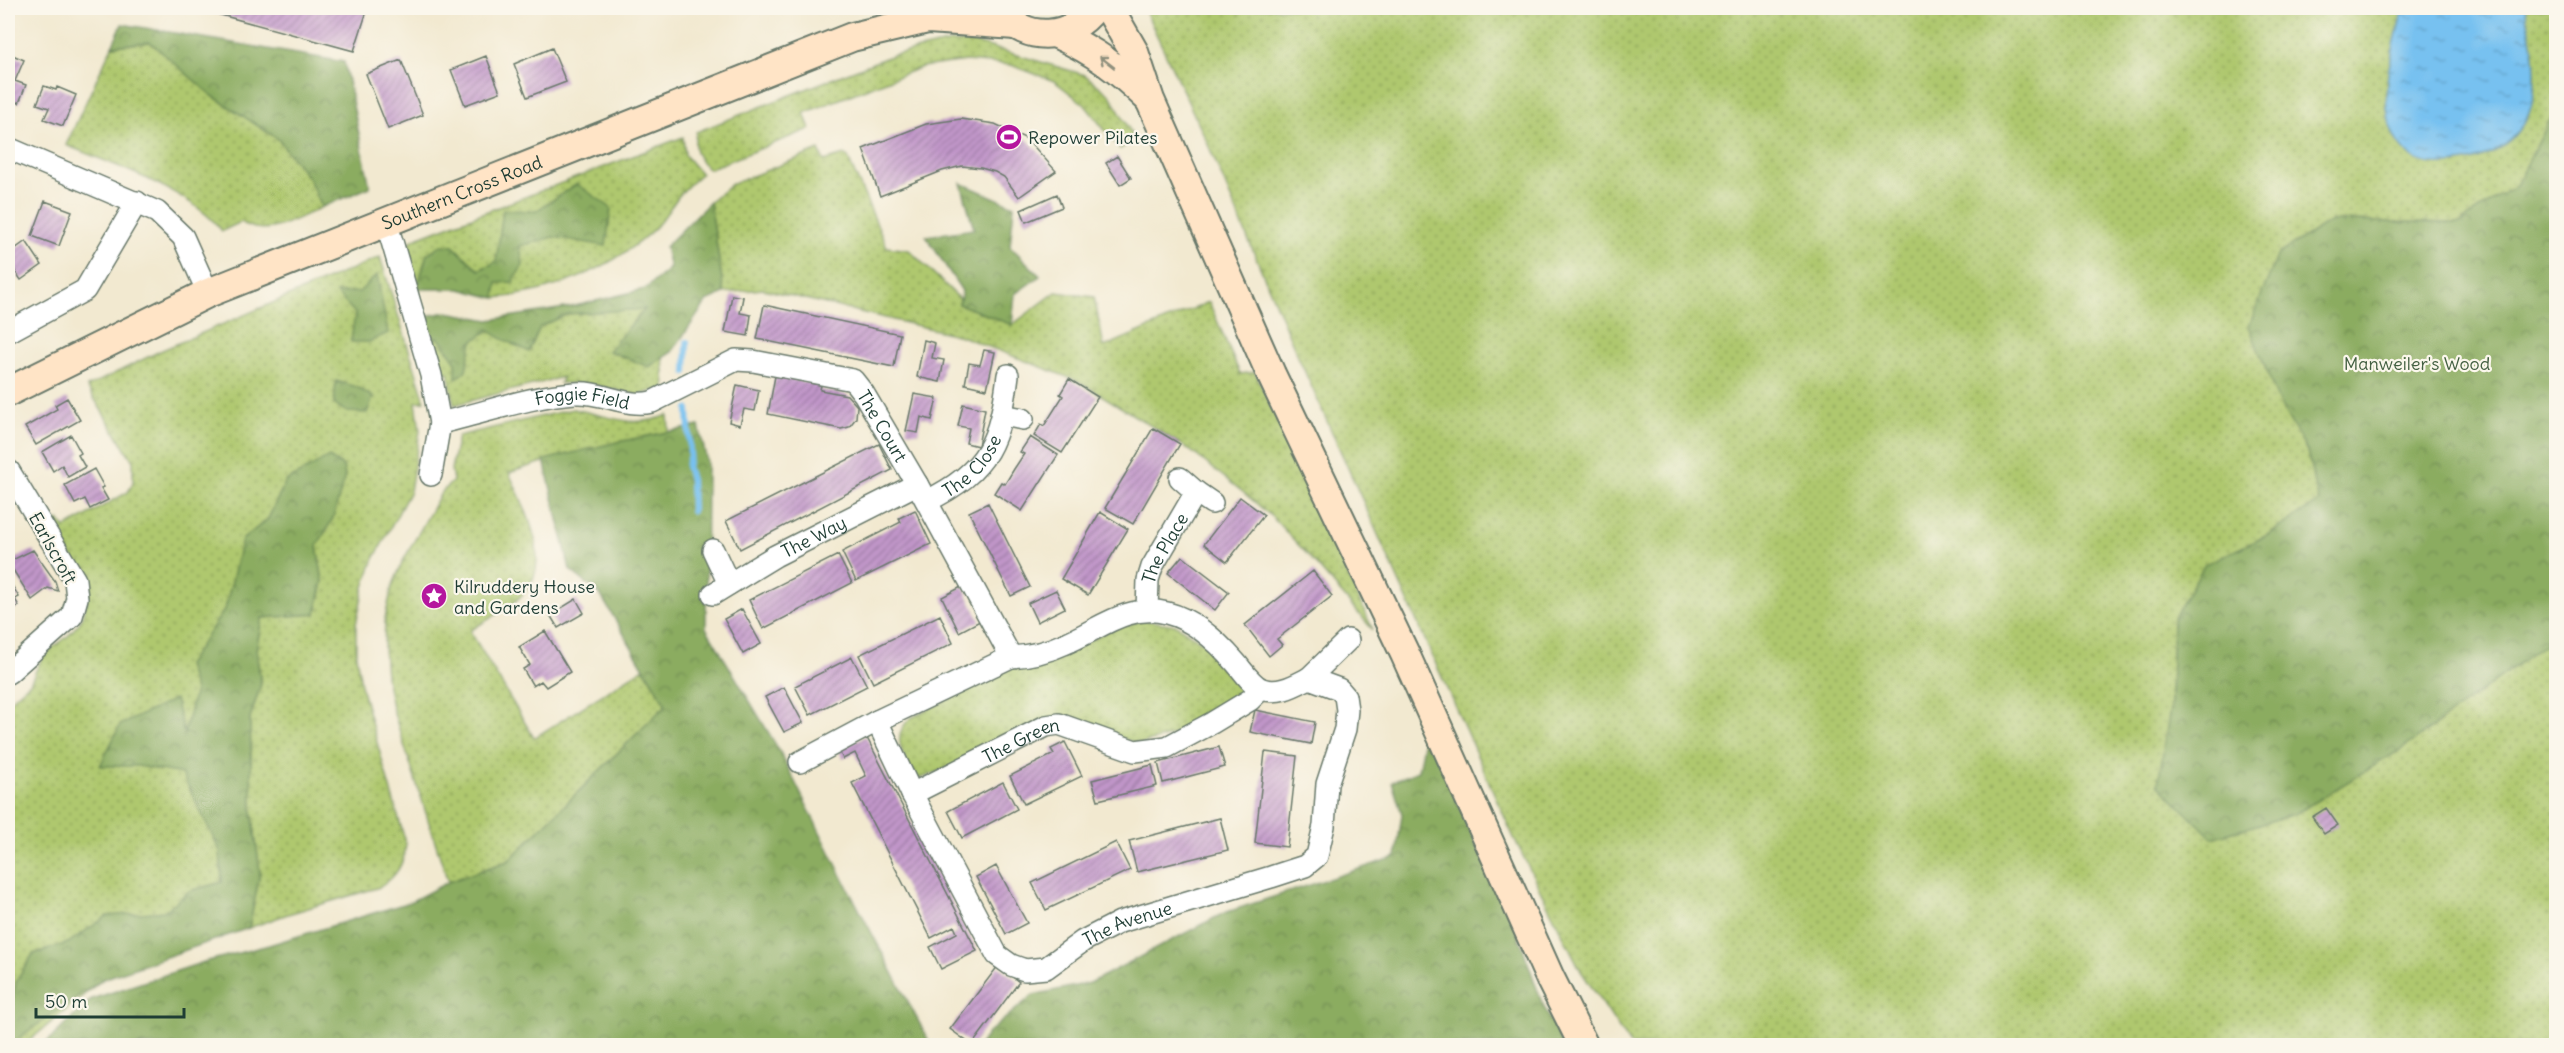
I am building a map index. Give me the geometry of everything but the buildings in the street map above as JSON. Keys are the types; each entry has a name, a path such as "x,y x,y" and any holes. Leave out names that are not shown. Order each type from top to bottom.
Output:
{"main road":[{"path":"1057,34 1079,24 1094,8"},
{"path":"1109,8 1134,52 1150,100 1271,374 1405,654 1550,978 1584,1046"},
{"name":"Southern Cross Road","path":"8,392 208,293 852,38 936,13 1008,16 1041,34 1057,34 1093,51 1125,76 1150,100"}],"street":[{"path":"8,148 157,212 183,237 208,293"},
{"path":"8,332 85,290 137,202"},
{"path":"386,222 431,375 440,423 431,475"},
{"name":"The Court","path":"718,369 736,360 753,361 853,380 864,394 922,492"},
{"name":"Foggie Field","path":"440,423 546,396 578,393 597,394 639,405 673,393 718,369"},
{"name":"The Close","path":"922,492 953,488 973,471 987,452 998,431 1013,417 1008,375"},
{"name":"Earlscroft","path":"8,673 72,616 77,598 75,580 9,471"},
{"name":"The Place","path":"1147,610 1148,580 1152,567 1204,497 1180,478"},
{"path":"922,492 1020,656"},
{"name":"The Way","path":"714,550 721,589 775,556 922,492"},
{"path":"800,762 877,721 1020,656 1065,644 1122,614 1147,610 1185,619 1207,634 1260,689 1274,691 1288,688 1309,678 1348,640"},
{"name":"The Avenue","path":"877,721 912,794 997,955 1011,965 1025,970 1046,968 1083,941 1119,922 1305,866 1317,856 1324,826 1327,784 1346,729 1347,710 1345,696 1339,689 1309,678"},
{"name":"The Green","path":"912,794 1046,726 1059,724 1135,751 1167,747 1190,737 1250,700 1260,689"}],"green space":[{"path":"1144,8 2556,8 2556,109 2516,185 2460,223 2331,221 2278,400 2307,451 2319,502 2266,536 2206,564 2173,619 2171,702 2407,746 2556,636 2556,1045 1630,1045 1581,971 1514,838 1296,352 1207,142"},
{"path":"122,24 344,62 370,187 322,207 309,179 278,139 211,95 150,42 112,46"},
{"path":"150,42 211,95 278,139 309,179 322,207 271,228 251,227 241,222 222,231 208,216 171,191 128,170 66,145 112,46"},
{"path":"951,42 977,43 1085,75 1110,95 1135,140 1120,149 1084,104 1054,81 1011,65 966,61 922,67 804,113 810,129 709,169 696,152 696,132 893,55"},
{"name":"Manweiler's Wood","path":"2556,109 2556,636 2407,746 2295,814 2212,838 2158,784 2171,702 2173,619 2205,564 2266,536 2319,502 2307,451 2278,400 2249,326 2278,254 2331,221 2460,223 2516,185"},
{"path":"683,137 685,155 701,174 681,194 653,230 618,257 599,268 559,285 495,298 496,263 479,270 453,246 427,254 417,289 409,249 409,243 414,239"},
{"path":"819,150 824,161 844,155 848,158 887,247 909,250 960,299 959,304 1012,325 1056,292 1094,297 1104,347 1209,302 1240,374 1255,372 1373,630 1307,554 1273,518 1244,493 1187,448 1080,382 961,336 763,289 724,293 710,202 732,184"},
{"path":"961,183 1014,206 1010,246 1040,276 1015,294 1012,325 959,304 962,291 926,236 974,229"},
{"path":"577,184 611,208 606,246 553,237 520,246 523,265 513,282 497,283 495,298 460,289 417,289 427,254 441,245 453,246 479,270 496,262 503,210 536,211"},
{"path":"710,202 724,293 707,301 672,352 649,367 608,351 645,309 568,314 540,327 529,352 489,330 472,342 466,370 456,379 456,362 438,337 429,339 424,320 426,316 447,312 489,320 571,307 645,289 670,268 665,247"},
{"path":"380,257 425,401 416,402 420,431 410,491 373,561 364,587 356,624 356,655 362,690 406,844 401,863 395,874 380,887 249,928 260,873 252,810 250,718 261,684 256,650 262,618 316,614 323,582 317,546 333,518 286,481 268,519 242,540 223,851 225,884 103,979 23,1046 8,1045 8,702 30,683 44,654 67,637 80,622 88,598 88,583 52,525 59,520 65,528 128,492 133,482 133,461 87,387 160,351"},
{"path":"377,275 388,333 369,342 351,342 355,313 336,293 359,292"},
{"path":"580,308 646,309 649,367 663,357 665,388 637,395 591,384 560,383 563,377 454,405 448,372 441,374 446,396 443,397 429,339"},
{"path":"336,381 357,387 373,397 367,413 347,412 334,404"},
{"path":"573,409 632,421 655,419 668,415 669,432 549,460 509,473 534,534 537,550 536,566 532,581 523,594 505,609 470,631 534,738 644,668 666,705 508,861 448,882 392,707 386,677 385,618 392,587 403,561 441,493 453,481 451,469 458,436"},
{"path":"699,426 707,462 706,628 779,750 848,888 931,1045 43,1046 92,999 204,962 269,945 410,902 448,882 508,861 666,705 600,594 570,570 544,460 617,442"},
{"path":"329,457 343,466 345,476 333,518 317,546 323,582 315,614 262,618 256,650 261,684 250,718 252,810 260,873 249,928 103,979 24,1034 12,1045 8,1045 8,1021 16,982 33,954 68,943 107,916 165,911 189,891 222,882 220,851 182,774 138,766 100,766 120,725 175,699 184,734 195,690 187,665 225,609 242,540 268,519 286,481"},
{"path":"1143,620 1176,625 1210,647 1244,688 1243,694 1170,736 1140,744 1066,721 917,780 904,757 900,741 904,725 911,718 1010,667 1037,664 1053,659 1112,629"},
{"path":"1425,733 1517,931 1541,1000 1562,1045 979,1046 988,1033 1033,995 1090,983 1224,913 1396,857 1402,814 1392,782 1418,771"}],"water":[{"path":"2403,8 2525,8 2534,57 2534,95 2526,120 2510,141 2499,149 2474,160 2438,164 2425,163 2416,159 2399,144 2389,121 2386,89 2390,61"}],"waterway":[{"path":"686,372 687,342"},
{"path":"688,409 690,455 687,466 691,480 692,511"}],"place":[{"name":"Repower Pilates","path":"1009,137"},
{"name":"Kilruddery House and Gardens","path":"434,596"}]}
